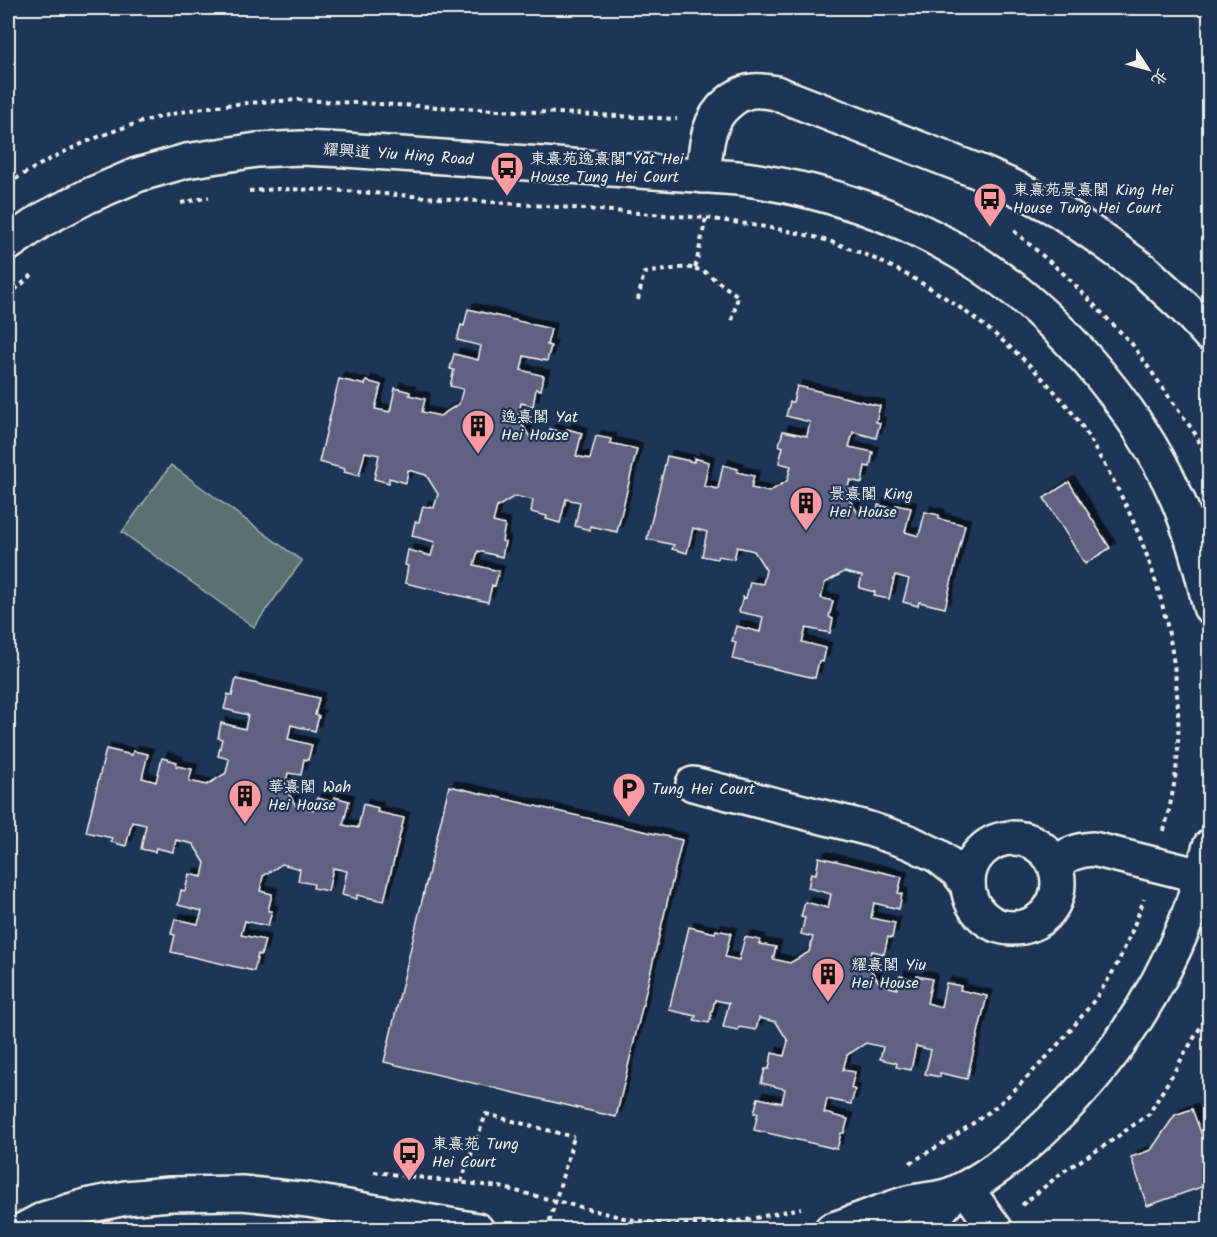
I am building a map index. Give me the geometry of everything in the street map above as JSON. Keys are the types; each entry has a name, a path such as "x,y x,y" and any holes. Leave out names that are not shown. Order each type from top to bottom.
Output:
{"street":[{"path":"703,176 706,142 717,114 742,93 752,90 776,93 1022,190 1060,212 1146,272 1185,308 1209,335"},
{"name":"耀興道 Yiu Hing Road","path":"8,244 42,220 88,196 137,175 186,161 257,150 301,148 345,150 703,176 770,182 850,203 887,216 962,253 1024,298 1086,358 1137,426 1177,498 1191,537 1209,607"},
{"path":"693,784 866,828 909,842 938,856 957,871 968,885 978,912 1003,927 1017,928 1031,924 1043,916 1052,905 1057,892 1058,877 1054,863 1035,843 1022,838 1008,838 994,842 948,840 866,828"},
{"path":"968,885 975,860 994,842"},
{"path":"924,1230 960,1191 998,1167 1064,1110 1113,1053 1151,995 1169,960 1185,923 1205,861 1157,865 1093,849 1080,850 1066,855 1054,863"},
{"path":"821,1217 960,1191"},
{"path":"960,1191 995,1228"},
{"path":"23,1230 44,1219 86,1206 126,1198 169,1194 242,1193 308,1200 393,1222 477,1230"}],"path":[{"path":"247,191 331,190 706,218 823,240 879,261 922,284 967,314 1015,351 1047,383 1077,420 1111,474 1139,532 1160,597 1173,653 1178,703 1178,748 1173,792 1157,865 1131,934 1115,967 1089,1007 1032,1072 996,1106 947,1141 904,1167"},
{"path":"180,204 215,196"},
{"path":"695,269 706,218"},
{"path":"638,300 644,273 687,267 702,270 738,296 732,321"},
{"path":"8,296 38,271"},
{"path":"995,1228 1064,1171 1149,1114 1209,1011"},
{"path":"461,1182 486,1114 574,1137 548,1230"},
{"path":"369,1171 500,1187 628,1219 669,1225 746,1220 800,1209 821,1217"}],"green space":[{"path":"171,465 302,561 254,627 122,532"}],"building":[{"name":"逸熹閣 Yat Hei House","path":"468,309 551,329 547,345 551,346 547,361 524,356 521,370 544,376 541,390 536,389 533,406 521,403 518,418 530,437 547,440 550,429 566,433 567,429 582,433 576,456 590,459 596,436 611,439 610,443 637,449 617,532 590,526 590,530 575,526 580,502 566,499 560,523 546,519 547,516 531,512 533,500 515,496 497,507 493,522 505,525 502,557 478,551 474,565 499,571 495,586 492,585 488,602 405,583 408,550 431,556 435,542 412,536 415,522 419,522 423,506 434,508 438,494 426,475 408,470 406,483 389,478 389,483 374,479 379,455 365,452 359,476 344,472 345,469 319,462 339,379 365,385 366,381 381,385 375,409 390,412 395,388 425,399 422,412 440,416 459,404 463,389 450,386 454,370 450,369 454,354 478,360 481,346 457,340 461,325 464,326"},
{"name":"景熹閣 King Hei House","path":"797,386 880,406 876,422 880,423 876,438 853,432 849,447 873,452 870,467 865,466 862,483 850,480 846,494 858,513 876,517 878,505 895,509 896,505 911,508 905,532 919,536 925,512 939,515 939,519 965,525 945,608 919,602 918,606 903,602 909,579 895,575 889,599 874,596 875,592 859,588 862,576 844,572 825,583 821,598 833,601 829,617 833,619 830,633 806,628 802,642 826,648 823,662 819,661 815,678 732,659 736,642 732,641 736,626 760,632 763,617 739,612 750,582 763,584 766,570 754,551 737,547 734,559 702,556 707,532 693,528 687,553 672,549 674,545 647,539 667,456 694,462 694,458 709,462 704,486 718,489 723,465 738,469 737,472 754,476 751,488 769,492 787,481 791,466 779,463 783,447 779,445 783,431 807,436 810,422 786,416"},
{"path":"1069,482 1110,548 1085,564 1044,498"},
{"name":"華熹閣 Wah Hei House","path":"236,679 319,698 315,715 319,716 315,731 291,725 288,739 312,745 308,760 304,759 301,775 288,773 285,787 296,806 314,810 317,798 333,802 334,797 349,801 343,825 358,828 363,804 378,808 377,812 404,818 384,901 357,895 357,899 342,895 347,871 333,868 328,891 313,888 314,884 298,881 300,869 282,864 263,876 260,891 272,894 268,911 272,911 268,926 245,921 241,935 265,940 261,955 258,954 254,971 171,952 175,935 171,934 175,919 198,924 202,911 178,905 181,890 185,891 189,874 202,877 205,863 193,844 176,840 173,852 156,848 155,852 141,849 146,825 132,822 126,846 111,842 112,838 86,832 106,749 132,755 133,751 148,754 142,778 156,782 162,758 177,762 176,766 192,769 189,781 207,785 226,773 229,759 218,756 222,739 218,738 221,723 245,729 248,715 224,709 228,694 232,696"},
{"path":"449,786 682,840 616,1117 384,1062"},
{"name":"耀熹閣 Yiu Hei House","path":"819,857 902,877 898,893 902,894 899,909 874,903 871,918 895,923 892,938 888,937 884,954 872,951 868,965 880,984 897,989 900,976 917,980 917,976 932,979 927,1003 941,1007 946,983 961,986 960,990 987,996 967,1079 940,1073 940,1077 925,1074 931,1050 916,1046 911,1070 896,1067 897,1063 880,1059 883,1047 866,1043 847,1055 843,1070 855,1072 851,1088 855,1090 851,1104 827,1099 824,1113 848,1119 837,1149 754,1130 758,1113 754,1113 758,1098 782,1103 785,1089 761,1083 765,1069 769,1069 772,1053 784,1056 788,1041 776,1022 759,1018 756,1030 723,1027 729,1003 715,1000 709,1023 694,1020 696,1016 669,1010 689,927 715,933 716,930 731,933 725,957 739,960 745,937 760,940 759,944 776,947 773,959 790,963 809,952 813,937 801,934 805,918 801,917 805,902 828,908 831,894 808,888 811,873 816,874"},
{"path":"1192,1109 1210,1157 1210,1184 1147,1206 1131,1157 1151,1150 1175,1115"}],"place":[{"name":"東熹苑逸熹閣 Yat Hei House Tung Hei Court","path":"507,197"},
{"name":"東熹苑景熹閣 King Hei House Tung Hei Court","path":"990,228"},
{"name":"逸熹閣 Yat Hei House","path":"478,455"},
{"name":"景熹閣 King Hei House","path":"806,532"},
{"name":"Tung Hei Court","path":"629,818"},
{"name":"華熹閣 Wah Hei House","path":"245,825"},
{"name":"耀熹閣 Yiu Hei House","path":"828,1003"},
{"name":"東熹苑 Tung Hei Court","path":"409,1182"}]}
